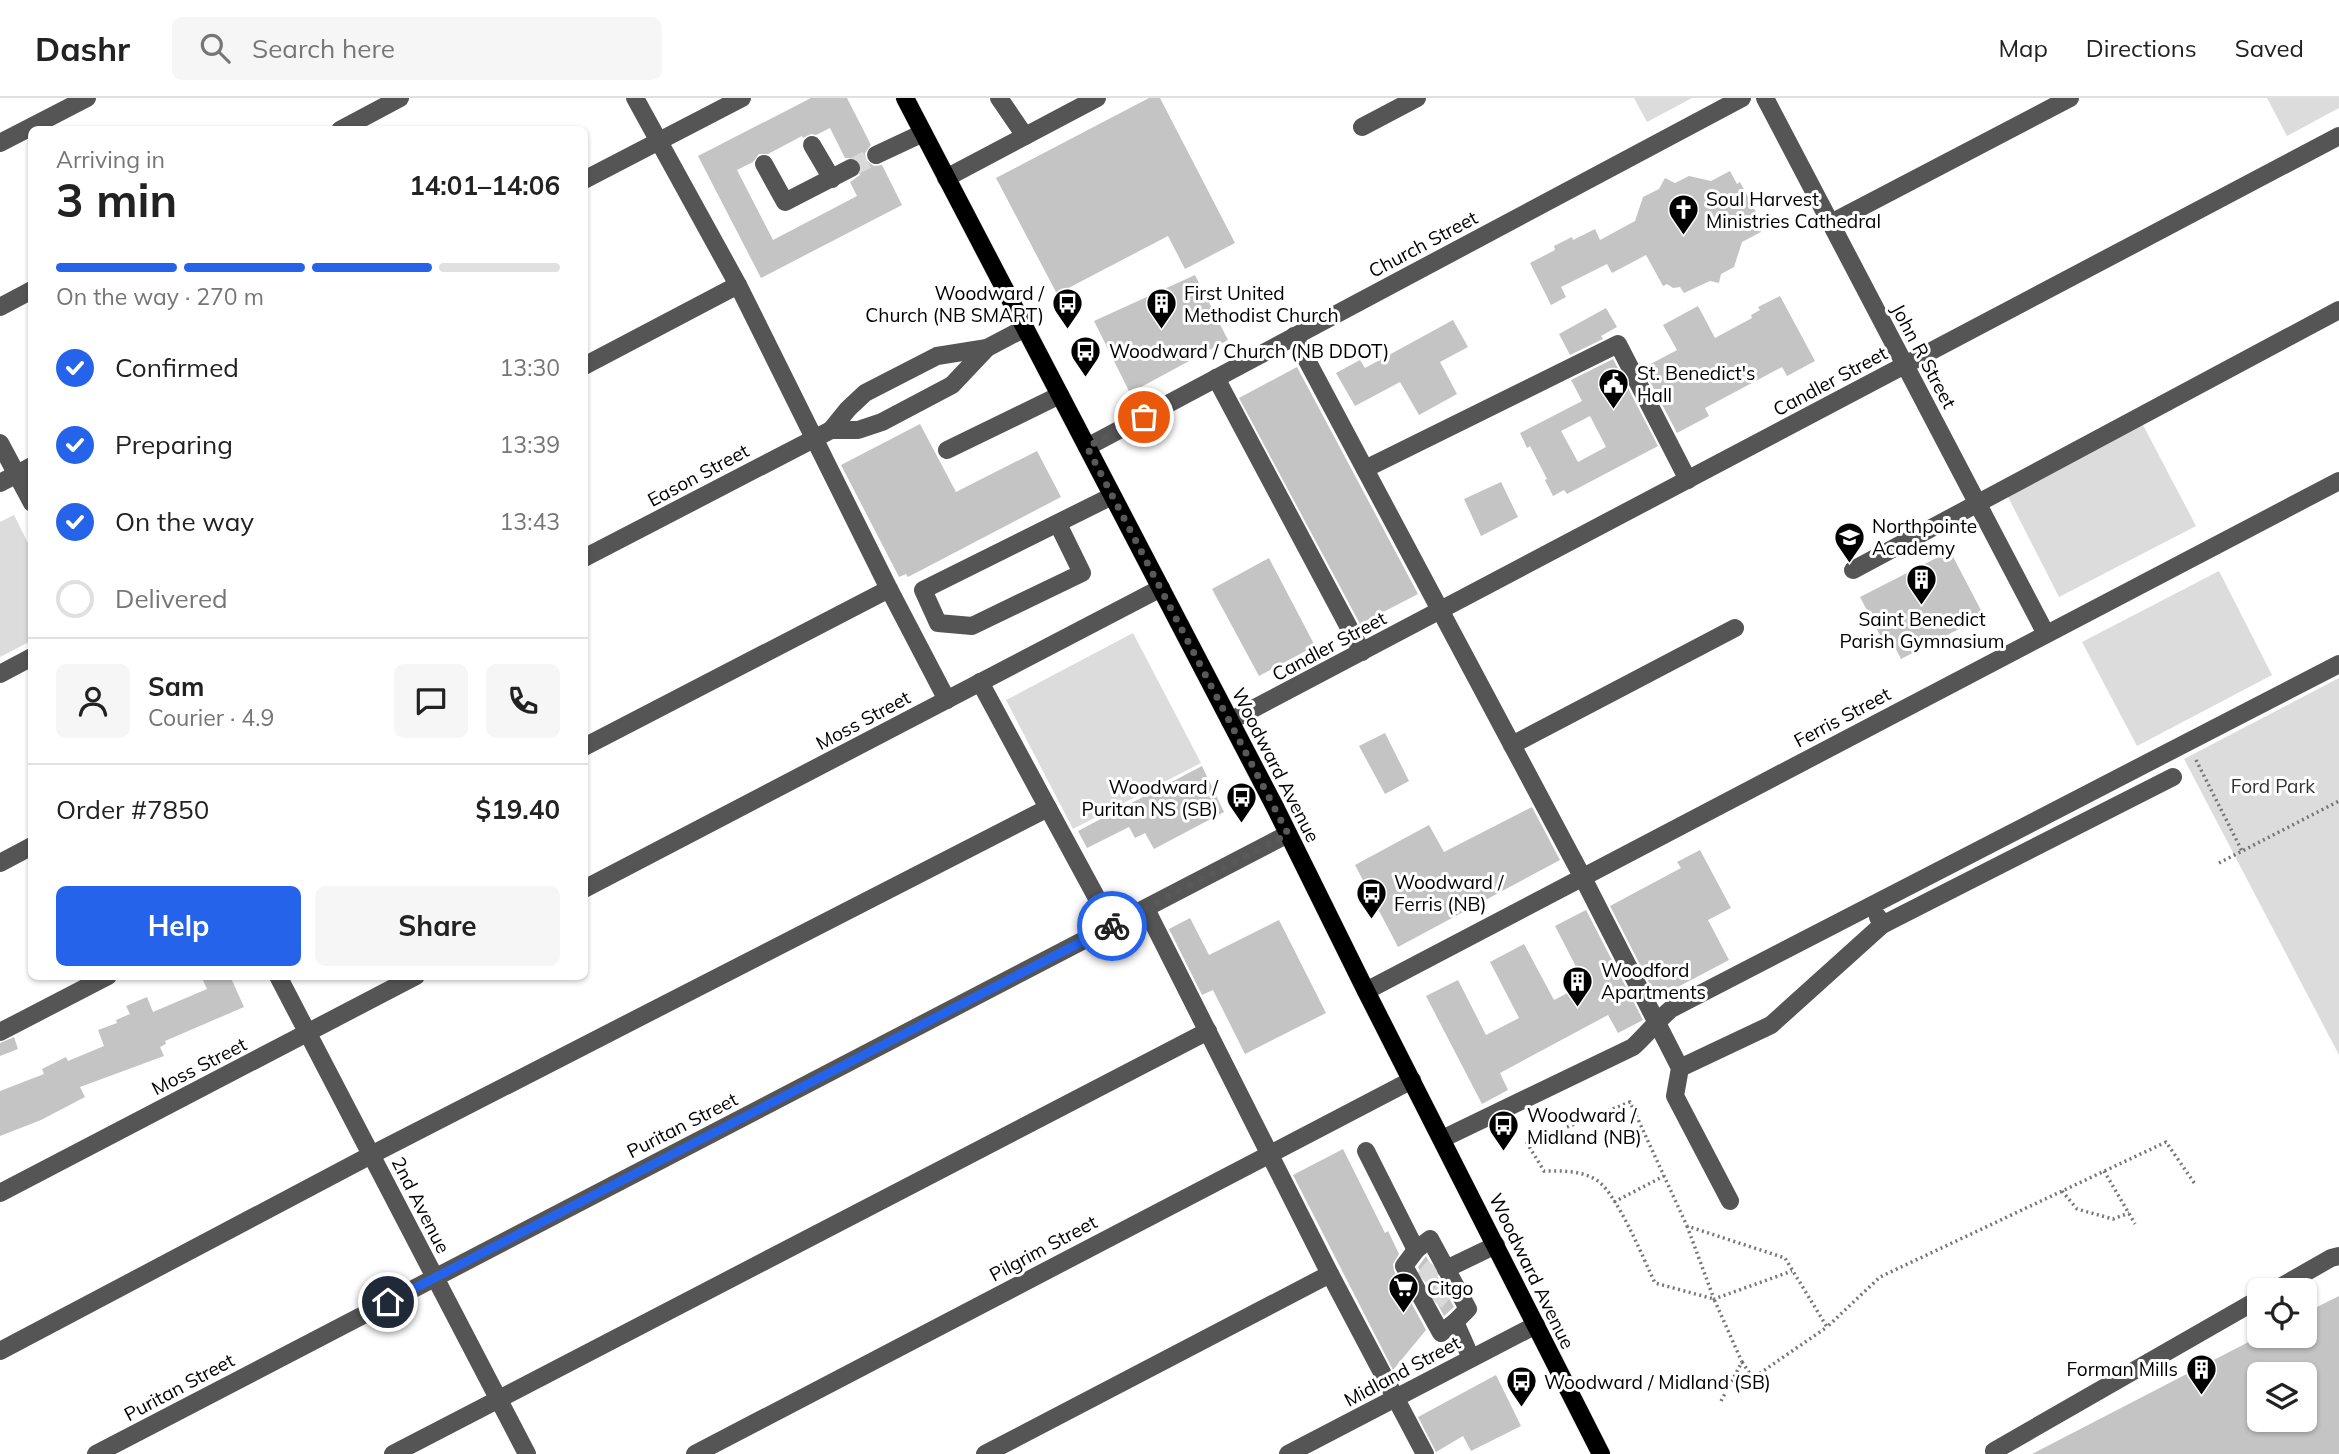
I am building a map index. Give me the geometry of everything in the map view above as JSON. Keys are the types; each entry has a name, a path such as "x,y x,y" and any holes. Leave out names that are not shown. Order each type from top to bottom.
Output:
{"main road":[{"name":"Woodward Avenue","path":"905,98 1230,721 1601,1454"}],"street":[{"path":"33,126 87,98"},
{"path":"348,126 400,98"},
{"path":"635,98 823,434 889,589 947,699"},
{"path":"999,98 1025,136"},
{"path":"946,177 1097,98"},
{"path":"1362,127 1417,98"},
{"name":"Church Street","path":"1087,447 1742,98"},
{"name":"John R Street","path":"1765,98 2046,634"},
{"path":"1831,223 2070,98"},
{"path":"588,178 659,142 729,101"},
{"path":"0,143 28,129"},
{"path":"876,155 923,133"},
{"name":"Candler Street","path":"1230,721 2339,136"},
{"path":"812,145 831,178"},
{"path":"764,164 785,202 851,168"},
{"path":"588,364 738,285"},
{"path":"0,307 28,292"},
{"path":"1853,570 2339,310"},
{"name":"Eason Street","path":"823,434 858,430 882,422 952,385 988,348 1025,328"},
{"path":"1294,336 1513,745 1680,1068 1675,1096 1730,1201"},
{"path":"1365,469 1618,344 1688,480"},
{"name":"Eason Street","path":"588,556 823,434 865,393 937,356 988,348"},
{"path":"1216,378 1362,652"},
{"path":"947,450 1060,395"},
{"path":"0,443 24,470 0,483"},
{"name":"Ferris Street","path":"1366,991 2339,481"},
{"path":"1058,524 1082,573 972,626 938,623 923,590 1112,496"},
{"name":"Moss Street","path":"588,887 1161,588"},
{"path":"588,745 889,589"},
{"path":"1513,745 1735,628"},
{"path":"0,674 28,659"},
{"path":"1442,1139 1633,1047 1656,1021 1671,1009 2339,664"},
{"path":"980,682 1112,926"},
{"path":"1680,1068 1771,1026 1882,925 2173,777"},
{"path":"0,1351 371,1155 1048,808"},
{"name":"Puritan Street","path":"96,1454 1288,834"},
{"path":"0,863 28,848"},
{"path":"1872,906 1882,925"},
{"path":"1146,909 1425,1454"},
{"path":"0,1032 100,980"},
{"name":"2nd Avenue","path":"280,980 527,1454"},
{"name":"Moss Street","path":"0,1193 408,980"},
{"path":"393,1454 1208,1031"},
{"name":"Pilgrim Street","path":"695,1454 1412,1080"},
{"path":"1366,1151 1416,1250"},
{"path":"1430,1239 1445,1271 1468,1309 1441,1333 1431,1305 1404,1266 1416,1250 1430,1239"},
{"path":"1445,1271 1496,1245"},
{"path":"2296,1278 2339,1256"},
{"path":"985,1454 1331,1274"},
{"path":"1994,1451 2247,1306"},
{"path":"1455,1322 1471,1359"},
{"name":"Midland Street","path":"1288,1454 1536,1325"}],"path":[{"path":"2207,754 2195,760 2242,851"},
{"path":"2219,863 2339,801"},
{"path":"1792,1270 1714,1299 1655,1283 1611,1195 1597,1181 1572,1171 1544,1171 1527,1143 1630,1102 1687,1226 1714,1299 1742,1362 1753,1378 1827,1327 1880,1277 2166,1142 2195,1184"},
{"path":"2104,1171 2135,1224"},
{"path":"1614,1202 1664,1176"},
{"path":"2062,1191 2077,1209 2113,1219 2129,1213"},
{"path":"1687,1226 1785,1258 1827,1327"},
{"path":"1720,1401 1742,1362"}],"green space":[{"path":"1634,98 1692,98 1647,122"},
{"path":"2267,98 2339,98 2339,108 2287,136"},
{"path":"2143,425 2196,526 2059,597 2007,495"},
{"path":"14,515 28,543 28,643 0,657 0,522"},
{"path":"2219,571 2272,675 2137,746 2082,642"},
{"path":"1133,633 1201,763 1073,829 1006,700"},
{"name":"Ford Park","path":"2339,678 2339,1055 2184,759"}],"building":[{"path":"811,98 847,98 871,145 865,153 866,160 874,166 882,165 902,205 761,278 698,156","holes":["830,128 845,158 857,158 861,163 860,175 850,182 857,196 773,240 737,170 753,162 759,154 768,154 802,136 816,135"]},
{"path":"1149,98 1160,98 1235,243 1185,269 1168,236 1057,294 996,178"},
{"name":"Soul Harvest Ministries Cathedral","path":"1730,171 1737,184 1740,182 1758,216 1754,218 1761,232 1742,242 1734,267 1721,274 1719,283 1710,281 1684,293 1680,287 1673,288 1667,284 1663,286 1646,255 1612,273 1607,264 1561,287 1566,297 1551,305 1530,263 1555,250 1554,246 1572,237 1573,240 1595,229 1600,240 1635,221 1643,197 1659,189 1665,178 1675,183 1689,176 1711,181"},
{"name":"First United Methodist Church","path":"1195,275 1228,340 1130,393 1094,321"},
{"path":"1780,296 1815,361 1787,376 1782,367 1705,408 1709,416 1677,433 1643,368 1677,350 1663,325 1698,306 1715,338 1752,318 1751,315 1760,310 1758,307"},
{"path":"1606,308 1617,327 1601,336 1603,339 1570,355 1559,334"},
{"path":"1453,320 1468,347 1440,362 1457,394 1419,415 1400,382 1355,406 1336,373 1360,360 1365,368"},
{"path":"1613,359 1658,446 1567,494 1564,490 1553,496 1530,446 1527,448 1520,433 1582,401 1571,380","holes":["1590,416 1606,447 1578,462 1561,431"]},
{"path":"1297,367 1418,594 1360,624 1239,398"},
{"path":"920,424 956,492 1037,451 1061,497 908,577 906,574 899,577 841,465"},
{"path":"1501,482 1518,517 1481,536 1464,499"},
{"name":"Saint Benedict Parish Gymnasium","path":"1950,551 1984,616 1901,659 1890,637 1883,641 1860,597"},
{"path":"1269,558 1315,646 1259,676 1212,589"},
{"path":"1385,733 1409,781 1385,794 1359,746"},
{"path":"1202,766 1224,812 1154,849 1145,833 1135,838 1129,827 1087,848 1078,831"},
{"path":"1532,807 1560,860 1398,947 1355,865 1429,825 1444,852"},
{"path":"1700,850 1731,908 1708,920 1729,960 1657,998 1610,906 1681,868 1677,862"},
{"name":"Woodford Apartments","path":"1586,910 1643,1020 1618,1033 1608,1015 1500,1073 1508,1090 1482,1104 1426,996 1458,980 1486,1035 1519,1018 1490,962 1524,944 1554,1000 1585,984 1555,926"},
{"path":"1190,918 1209,955 1279,920 1326,1013 1245,1054 1213,990 1202,995 1169,929"},
{"path":"203,980 232,980 244,1007 165,1041 166,1044 160,1047 164,1056 80,1087 85,1097 41,1120 0,1136 0,1091 44,1074 42,1069 66,1057 68,1061 104,1046 98,1030 117,1023 116,1020 130,1014 126,1006 147,997 153,1012 207,989"},
{"path":"14,1037 18,1049 0,1056 0,1043"},
{"path":"1343,1149 1385,1233 1388,1231 1399,1254 1393,1264 1394,1271 1426,1330 1393,1370 1293,1175"},
{"path":"1426,1256 1454,1307 1444,1316 1418,1267"},
{"name":"Forman Mills","path":"2339,1296 2339,1454 2032,1454 2247,1343 2247,1348 2317,1348 2317,1307"},
{"path":"1496,1375 1521,1426 1471,1451 1463,1436 1436,1452 1418,1417"}],"tunnel":[{"path":"851,168 876,155"},
{"path":"1423,1280 1437,1263"},
{"path":"1435,1302 1448,1286"}],"way so far":[{"path":"1112,926 1288,834 1087,447 1144,417"}],"place":[{"name":"Soul Harvest Ministries Cathedral","path":"1683,237"},
{"name":"Woodward / Church (NB SMART)","path":"1067,331"},
{"name":"First United Methodist Church","path":"1161,331"},
{"name":"Woodward / Church (NB DDOT)","path":"1086,378"},
{"name":"St. Benedict's Hall","path":"1614,411"},
{"name":"Northpointe Academy","path":"1849,564"},
{"name":"Saint Benedict Parish Gymnasium","path":"1922,607"},
{"name":"Woodward / Puritan NS (SB)","path":"1241,825"},
{"name":"Woodward / Ferris (NB)","path":"1371,920"},
{"name":"Woodford Apartments","path":"1578,1008"},
{"name":"Woodward / Midland (NB)","path":"1504,1153"},
{"name":"Citgo","path":"1404,1315"},
{"name":"Forman Mills","path":"2201,1396"},
{"name":"Woodward / Midland (SB)","path":"1521,1409"}],"route":[{"path":"388,1302 1112,926"}]}
